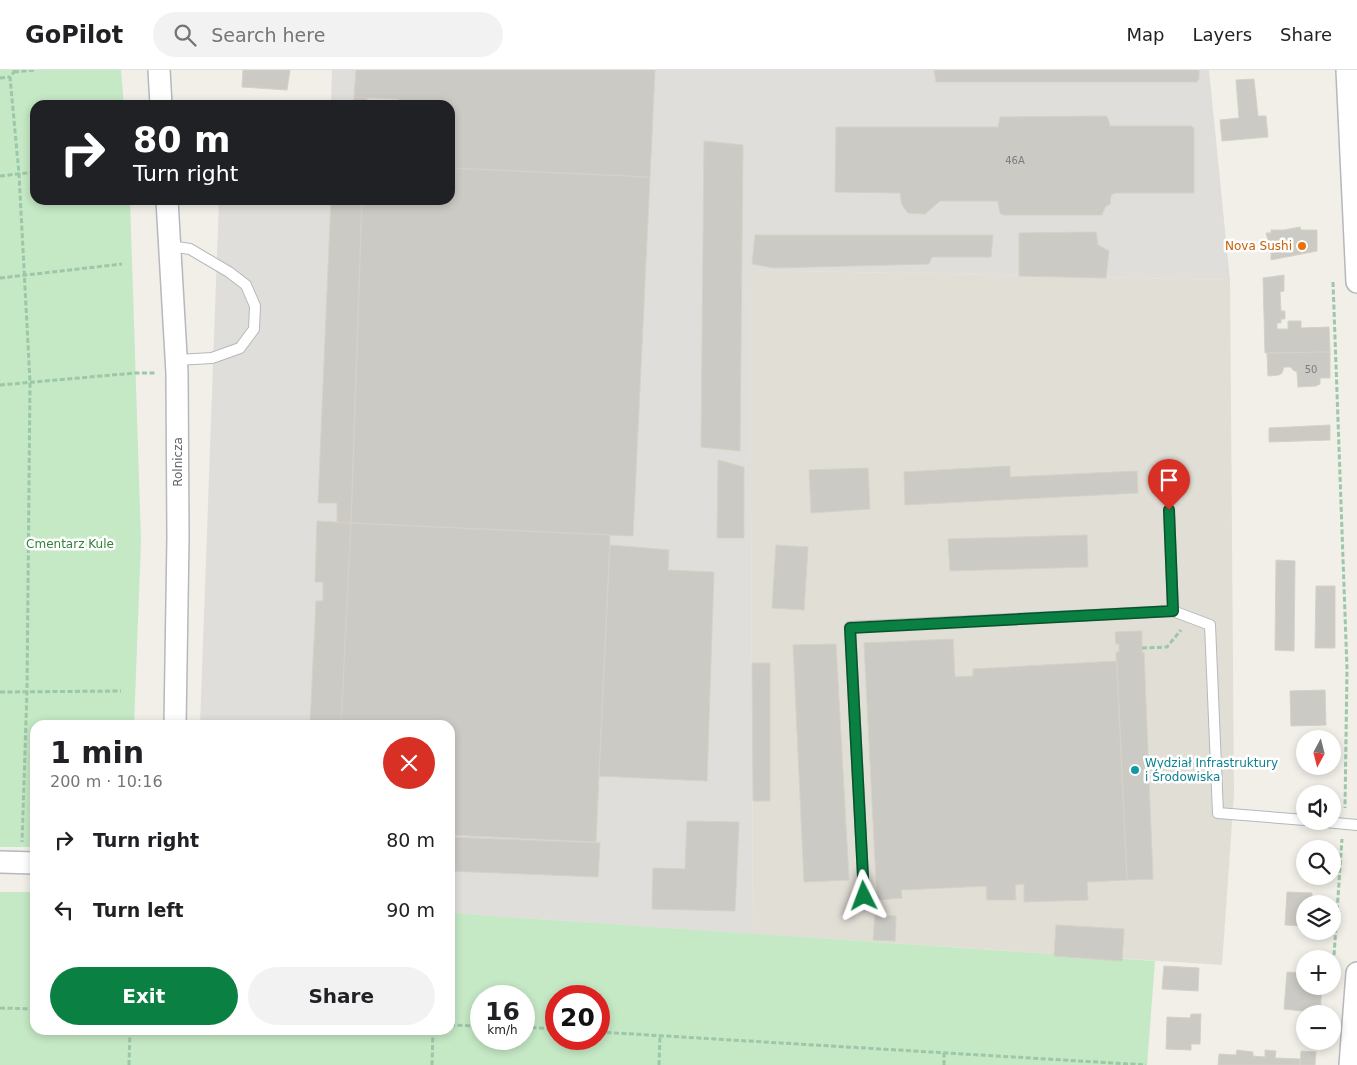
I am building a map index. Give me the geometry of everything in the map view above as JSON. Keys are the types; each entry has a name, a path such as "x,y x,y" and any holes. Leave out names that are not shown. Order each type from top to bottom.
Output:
{"street":[{"path":"159,70 161,100"},
{"path":"1347,70 1357,282"},
{"name":"Rolnicza","path":"168,205 177,366 178,538 175,720"},
{"path":"0,862 30,863"},
{"path":"1350,1065 1357,973"}],"lane":[{"path":"170,246 190,249 229,272 246,285 255,306 254,329 240,348 212,358 177,366"},
{"path":"1169,510 1173,611"},
{"path":"864,896 850,628 1173,611 1210,625 1218,814 1296,819"},
{"path":"1341,824 1357,825"}],"path":[{"path":"22,842 27,691 30,382 19,174 10,77 14,71 34,70"},
{"path":"0,78 10,77"},
{"path":"0,176 30,173"},
{"path":"0,278 122,264"},
{"path":"1333,280 1347,669 1346,796 1335,950"},
{"path":"0,385 135,373 177,366"},
{"path":"1142,648 1167,647 1191,618"},
{"path":"0,692 121,691"},
{"path":"0,1008 30,1009"},
{"path":"455,1025 470,1026"},
{"path":"610,1033 1146,1065"},
{"path":"129,1065 130,1035"},
{"path":"432,1065 433,1035"},
{"path":"659,1065 660,1036"},
{"path":"944,1053 944,1065"}],"shaded area":[{"path":"332,70 1209,70 1230,280 750,270 753,934 455,913 455,720 200,720 219,205 455,205 455,100 331,100"},
{"path":"750,270 1230,280 1234,795 1222,965 753,934"}],"green space":[{"name":"Cmentarz Kule","path":"0,70 121,70 124,100 30,100 30,205 130,205 141,541 134,720 30,720 30,847 0,847"},
{"path":"0,892 30,892 30,1035 455,1035 455,913 1155,961 1147,1065 0,1065"}],"building":[{"path":"243,70 290,70 287,90 242,87"},
{"path":"356,70 655,70 650,177 455,168 455,100 398,100 354,97"},
{"path":"934,70 1199,70 1199,78 1197,82 936,82"},
{"path":"1254,79 1258,116 1266,116 1268,137 1222,141 1220,120 1239,118 1236,80"},
{"path":"354,97 367,98 367,100 354,100"},
{"path":"1105,116 1108,118 1110,126 1191,126 1194,128 1194,193 1115,193 1111,195 1110,204 1105,207 1102,215 1003,215 1000,213 998,201 940,201 925,214 908,213 902,205 900,193 835,192 836,127 998,127 1000,117"},
{"path":"704,141 743,145 740,451 701,447"},
{"path":"455,168 650,177 633,536 351,523 362,205 455,205"},
{"path":"331,205 362,205 351,523 337,522 337,503 318,503"},
{"path":"1300,227 1301,230 1317,230 1317,251 1271,260 1271,251 1266,233 1271,233 1271,230"},
{"path":"1096,232 1098,245 1109,251 1106,278 1019,276 1019,233"},
{"path":"755,235 993,235 991,257 932,257 929,264 774,268 752,264"},
{"path":"1284,275 1284,291 1280,292 1281,311 1285,311 1285,319 1281,319 1281,323 1277,323 1277,329 1288,329 1288,321 1301,321 1301,328 1329,327 1330,352 1265,353 1263,278"},
{"path":"1330,352 1330,378 1320,378 1320,384 1316,386 1298,387 1297,372 1291,367 1284,367 1279,375 1268,376 1267,353"},
{"path":"1330,425 1330,440 1269,442 1269,428"},
{"path":"718,460 744,467 744,538 717,538"},
{"path":"1010,466 1010,477 1137,471 1138,493 905,505 904,472"},
{"path":"868,468 870,509 811,513 809,470"},
{"path":"317,521 351,523 341,720 310,720 316,601 323,601 323,582 315,582"},
{"path":"351,523 610,535 596,842 455,835 455,720 341,720"},
{"path":"1087,535 1088,567 950,571 948,539"},
{"path":"610,545 669,550 668,570 714,572 707,781 599,776"},
{"path":"776,545 808,547 804,610 772,608"},
{"path":"1276,560 1295,561 1294,651 1275,650"},
{"path":"1316,586 1335,586 1335,648 1315,648"},
{"name":"Wydział Infrastruktury i Środowiska","path":"1142,631 1153,879 1127,880 1116,652 1119,652 1119,644 1116,644 1115,632"},
{"path":"953,639 955,677 973,676 973,669 1117,661 1127,880 1087,882 1088,900 1024,902 1024,884 1015,885 1016,900 987,900 986,886 901,890 902,898 877,900 864,643"},
{"path":"836,644 849,880 804,882 793,645"},
{"path":"752,663 770,663 770,801 753,801"},
{"path":"1325,690 1326,725 1291,726 1290,691"},
{"path":"687,821 739,822 735,911 652,909 653,868 685,869"},
{"path":"455,837 600,843 598,877 455,871"},
{"path":"1287,892 1312,893 1312,895 1296,895 1296,926 1285,925"},
{"path":"875,915 896,916 895,941 873,940"},
{"path":"1056,925 1124,929 1122,961 1054,956"},
{"path":"1164,966 1199,968 1198,991 1162,989"},
{"path":"1287,972 1296,972 1296,995 1321,995 1321,1005 1296,1005 1296,1010 1284,1009"},
{"path":"1191,1014 1201,1014 1200,1044 1191,1044 1191,1050 1166,1049 1167,1017 1190,1018"},
{"path":"1237,1050 1253,1052 1253,1056 1265,1057 1265,1050 1276,1051 1275,1058 1300,1059 1300,1065 1218,1065 1219,1054 1236,1055"},
{"path":"1301,1051 1316,1052 1315,1065 1300,1065"}],"place":[{"name":"Nova Sushi","path":"1302,246"},
{"name":"Wydział Infrastruktury i Środowiska","path":"1135,770"}],"route":[{"path":"864,896 850,628 1173,611 1169,510"}]}
